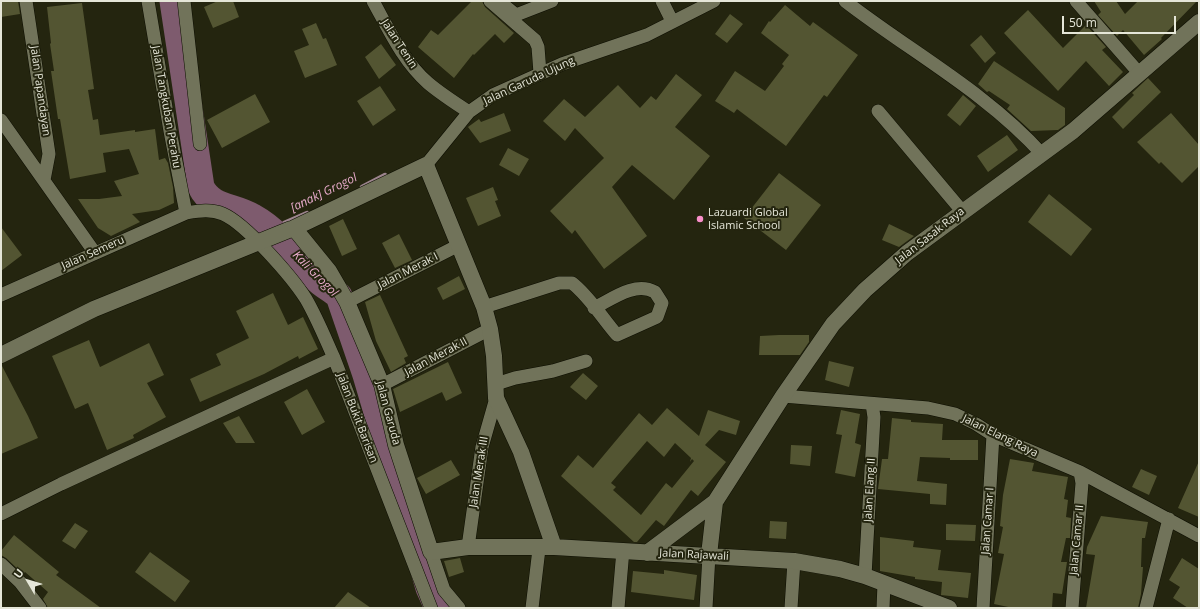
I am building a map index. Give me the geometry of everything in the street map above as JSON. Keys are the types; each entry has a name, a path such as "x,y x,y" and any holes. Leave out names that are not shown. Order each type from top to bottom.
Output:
{"street":[{"name":"Jalan Papandayan","path":"26,1 49,154 44,180"},
{"name":"Jalan Tangkuban Perahu","path":"148,1 170,131 186,213"},
{"path":"184,1 200,144"},
{"name":"Jalan Tenin","path":"373,1 399,48 418,73 439,92 469,112"},
{"path":"490,1 535,40 538,47 540,73"},
{"path":"501,1 516,15 552,1"},
{"path":"662,1 672,21"},
{"name":"Jalan Garuda Ujung","path":"264,240 293,228 426,165 469,112 493,95 540,73 591,53 647,34 714,1"},
{"path":"845,1 979,96 1030,140 1042,154"},
{"path":"1076,1 1139,73"},
{"name":"Jalan Sasak Raya","path":"647,552 716,502 783,396 833,324 865,290 907,253 1073,130 1199,22"},
{"path":"878,111 962,211"},
{"path":"1,120 95,252"},
{"path":"426,165 484,308 490,329 496,391 523,458 546,548 532,608"},
{"name":"Jalan Bukit Barisan","path":"186,213 206,211 222,214 264,240 306,299 334,358 431,608"},
{"name":"Jalan Semeru","path":"1,295 95,252 186,213"},
{"name":"Jalan Garuda","path":"293,228 352,299 382,385 396,445 444,590 459,608"},
{"path":"1,355 94,309 264,240"},
{"name":"Jalan Merak I","path":"352,299 459,245"},
{"path":"484,308 566,282 576,286 594,308 617,335 658,317 662,303 655,292 642,288 621,294 594,308"},
{"name":"Jalan Merak II","path":"382,385 490,329"},
{"path":"1,514 61,484 334,358"},
{"path":"496,391 514,378 553,372 586,362"},
{"name":"Jalan Merak III","path":"468,547 482,448 496,391"},
{"name":"Jalan Elang Raya","path":"783,396 928,408 955,414 976,424 993,435 1080,472 1199,536"},
{"name":"Jalan Elang II","path":"865,576 874,418 872,404"},
{"name":"Jalan Camar I","path":"983,608 993,435"},
{"name":"Jalan Camar II","path":"1072,608 1082,483 1080,472"},
{"name":"Jalan Sasak Raya","path":"709,555 716,502"},
{"path":"1146,608 1169,519"},
{"name":"Jalan Rajawali","path":"431,552 468,547 546,548 623,550 794,561 840,569 865,576 949,608"},
{"path":"618,608 623,550"},
{"path":"706,608 709,555"},
{"path":"791,608 794,561"},
{"path":"1,564 20,582 40,608"},
{"path":"883,608 884,584"}],"building":[{"path":"1,1 18,1 20,14 1,17"},
{"path":"218,1 233,1 239,17 213,28 204,7"},
{"path":"472,1 482,1 485,7 514,33 504,43 495,34 474,55 473,54 454,78 418,47 431,30 438,35"},
{"path":"1094,1 1116,1 1125,14 1138,1 1197,1 1161,38 1162,39 1144,55 1123,30 1117,36 1098,15 1101,12"},
{"path":"82,3 94,89 88,90 93,120 98,119 100,135 155,129 159,160 165,158 168,163 173,187 174,203 159,210 132,214 140,222 111,236 98,228 78,199 99,199 122,196 114,181 139,174 129,149 103,153 106,172 70,179 60,119 58,119 51,71 54,71 47,7"},
{"path":"785,5 810,26 813,22 858,55 827,97 824,95 786,146 737,109 734,113 715,101 735,71 765,91 784,66 782,64 789,55 761,33 769,21 770,22"},
{"path":"1028,10 1063,48 1086,25 1106,47 1102,50 1123,72 1109,86 1086,61 1058,91 1004,33"},
{"path":"730,14 743,24 727,43 715,34"},
{"path":"316,23 323,39 326,38 337,65 305,78 294,51 309,45 302,29"},
{"path":"981,35 996,53 985,63 970,45"},
{"path":"381,44 396,65 379,79 365,57"},
{"path":"994,61 1065,108 1065,125 1058,130 1031,131 1007,109 1010,105 989,91 987,92 978,84"},
{"path":"676,74 702,95 675,127 710,156 674,200 632,165 612,187 647,236 604,269 575,230 572,234 550,211 604,158 575,128 565,141 543,121 564,99 585,117 618,85 640,108 651,96 656,100"},
{"path":"1148,78 1161,92 1123,129 1112,117 1134,95 1132,93"},
{"path":"380,86 396,110 373,126 357,101"},
{"path":"255,94 270,122 222,148 207,120"},
{"path":"963,95 976,106 960,126 947,115"},
{"path":"504,113 511,131 480,143 468,127 479,119 481,122"},
{"path":"1171,113 1199,145 1199,166 1182,183 1161,162 1159,164 1137,142"},
{"path":"1007,135 1018,150 988,172 977,156"},
{"path":"508,148 529,159 519,176 499,165"},
{"path":"779,173 821,205 786,250 744,218"},
{"path":"493,187 498,200 495,201 501,216 478,226 466,198"},
{"path":"1049,194 1092,229 1071,256 1028,222"},
{"path":"343,219 357,249 342,256 329,226"},
{"path":"889,224 914,236 899,247 882,240"},
{"path":"1,227 22,255 1,271"},
{"path":"399,234 412,260 395,268 382,243"},
{"path":"459,276 465,289 443,300 437,288"},
{"path":"273,293 288,325 303,317 318,349 299,359 298,356 264,374 200,402 190,379 221,365 216,354 249,338 236,311"},
{"path":"380,295 408,356 404,358 406,363 391,372 376,341 365,302"},
{"path":"809,335 809,342 800,355 759,355 760,336"},
{"path":"89,340 100,367 149,343 164,375 147,383 166,417 133,435 134,438 107,450 88,403 75,409 52,356"},
{"path":"829,361 854,367 849,387 825,380"},
{"path":"448,362 462,393 446,401 442,392 400,412 393,389"},
{"path":"1,364 38,438 1,454"},
{"path":"583,373 598,386 586,400 570,387"},
{"path":"307,389 325,422 302,435 284,402"},
{"path":"667,408 699,436 708,410 740,421 736,435 719,430 705,445 726,462 698,496 691,490 664,526 656,520 637,542 634,542 561,476 578,455 593,468 639,413 652,425","holes":["647,441 664,457 675,443 691,458 690,462 692,459 694,461 672,488 666,483 641,515 613,490 616,487 611,483"]},
{"path":"841,410 860,414 855,443 861,445 855,477 835,473 842,435 836,434"},
{"path":"239,416 255,443 236,443 223,423"},
{"path":"892,418 911,420 911,422 943,424 942,440 978,440 978,460 950,460 950,458 920,457 917,481 947,484 946,505 930,504 930,494 878,489 882,459 888,459"},
{"path":"791,445 812,446 810,466 790,464"},
{"path":"1010,459 1034,463 1032,471 1068,477 1064,499 1068,500 1066,517 1071,518 1070,538 1066,538 1061,562 1067,562 1062,594 1053,593 1052,608 1013,608 994,604 1004,554 998,553 1003,527 1000,526 1003,495"},
{"path":"451,460 460,475 426,494 417,478"},
{"path":"1199,461 1199,517 1178,508"},
{"path":"1141,469 1157,476 1149,495 1132,487"},
{"path":"1101,516 1148,522 1145,538 1142,538 1141,567 1143,567 1141,594 1138,608 1086,608 1095,555 1086,554 1087,547"},
{"path":"770,521 787,522 786,539 769,538"},
{"path":"75,523 88,531 75,549 62,541"},
{"path":"946,524 976,525 975,541 946,540"},
{"path":"14,535 59,572 56,575 101,608 48,608 43,599 48,592 25,572 23,574 1,555 1,551"},
{"path":"880,537 914,541 913,547 941,550 938,570 971,573 968,598 941,595 942,582 915,579 915,577 880,571"},
{"path":"150,552 190,581 175,602 135,572"},
{"path":"460,558 464,572 449,577 444,561"},
{"path":"1182,558 1199,569 1199,608 1188,608 1173,598 1180,587 1169,580"},
{"path":"664,570 697,575 694,600 631,592 633,571 664,574"},
{"path":"348,592 371,608 334,608"}],"waterway":[{"name":"Kali Grogol","path":"173,1 201,187 206,194 217,203 245,213 263,223 280,237 319,281 339,296 366,375 429,588 438,608"},
{"name":"[anak] Grogol","path":"362,187 385,175"},
{"name":"[anak] Grogol","path":"284,223 307,213"}],"place":[{"name":"Lazuardi Global Islamic School","path":"700,219"}]}
